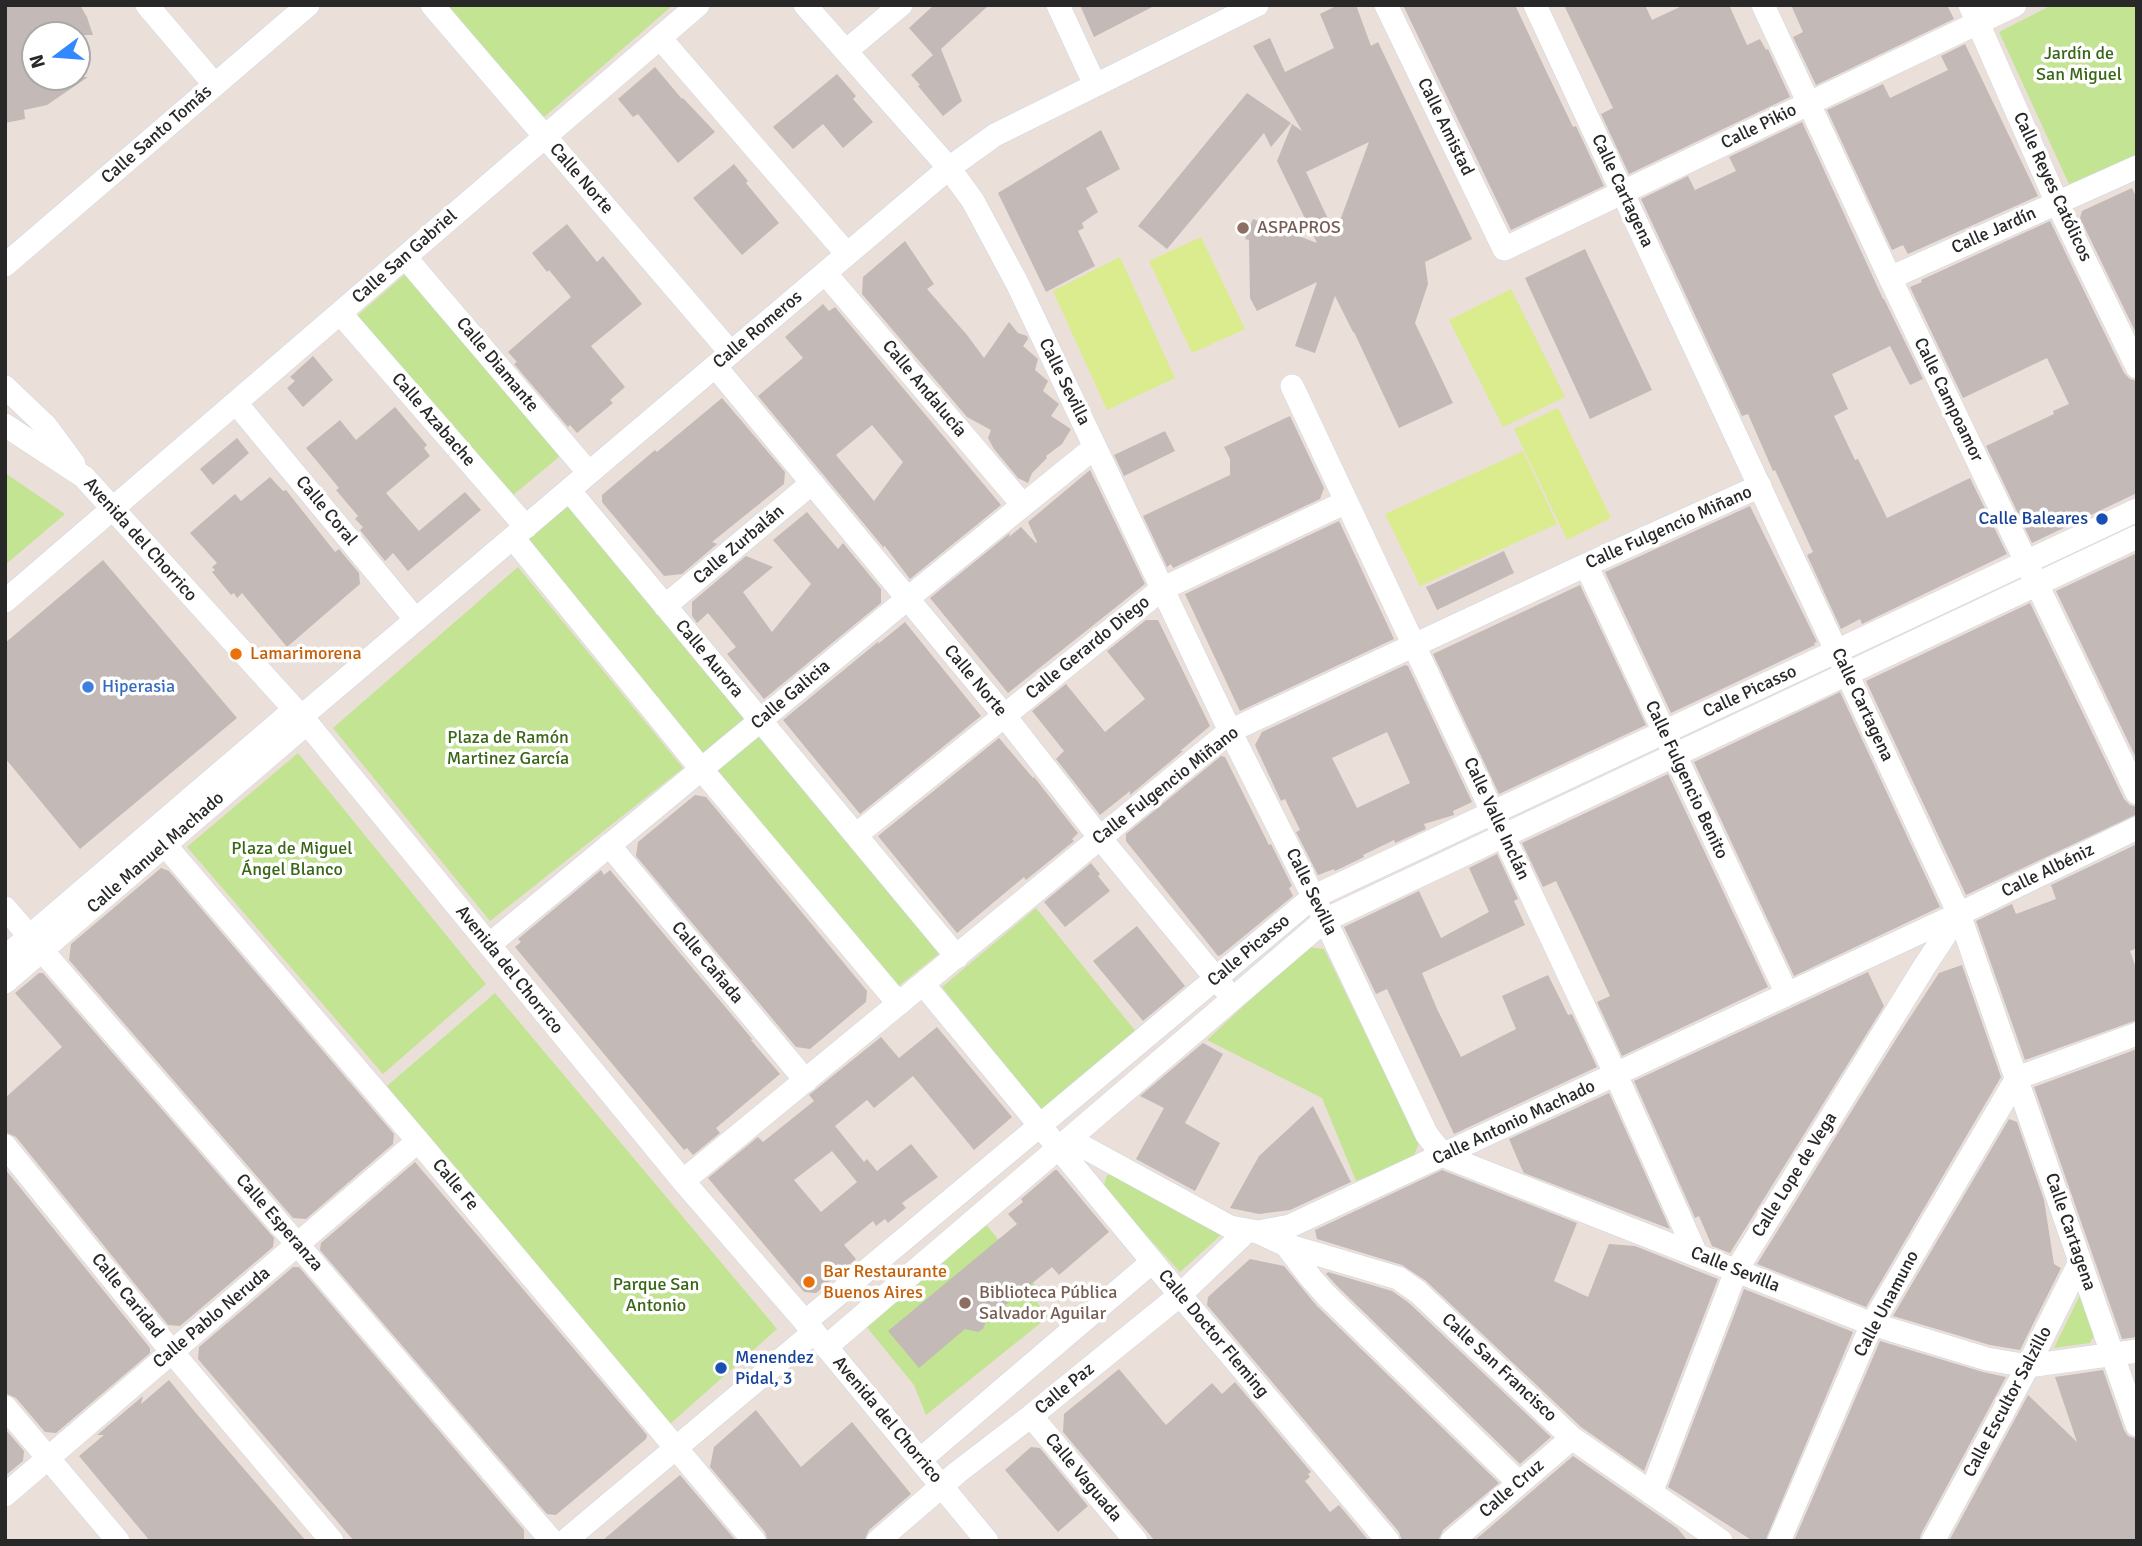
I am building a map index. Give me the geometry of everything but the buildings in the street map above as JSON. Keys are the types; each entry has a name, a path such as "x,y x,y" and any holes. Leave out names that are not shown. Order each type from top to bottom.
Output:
{"street":[{"path":"147,5 215,85"},
{"name":"Calle Santo Tomás","path":"5,265 308,5"},
{"name":"Calle Norte","path":"432,5 545,137 723,360 812,483 1004,715 1100,838 1233,999"},
{"name":"Calle San Gabriel","path":"5,601 698,5"},
{"name":"Calle Sevilla","path":"805,5 948,168 973,201 1017,283 1230,731 1325,920 1427,1135 1444,1156 1872,1324 1987,1359 2028,1366 2137,1351"},
{"path":"846,51 901,5"},
{"path":"1058,5 1095,85"},
{"name":"Calle Amistad","path":"1386,5 1504,249"},
{"name":"Calle Cartagena","path":"1535,5 1959,914 2137,1426"},
{"name":"Calle Campoamor","path":"1763,5 1890,278 2137,793"},
{"name":"Calle Pikio","path":"1504,249 1810,103 1974,14 2015,5"},
{"name":"Calle Romeros","path":"301,717 948,168 995,135 1241,8"},
{"name":"Calle Reyes Católicos","path":"1974,14 2057,203 2137,367"},
{"path":"660,38 847,254"},
{"name":"Calle Jardín","path":"1890,278 2137,167"},
{"name":"Calle Diamante","path":"405,257 589,473"},
{"name":"Calle Andalucía","path":"825,273 1023,505"},
{"name":"Calle Azabache","path":"340,313 519,532"},
{"name":"Calle Valle Inclán","path":"1292,386 1616,1075 1696,1254"},
{"path":"5,387 46,426 84,477"},
{"name":"Calle Coral","path":"236,403 416,620"},
{"name":"Avenida del Chorrico","path":"5,425 84,477 301,717 683,1181 815,1334 987,1541"},
{"name":"Calle Galicia","path":"489,945 907,599 1096,447"},
{"name":"Calle Zurbalán","path":"666,606 812,483"},
{"name":"Calle Fulgencio Miñano","path":"683,1181 1230,731 1760,486"},
{"name":"Calle Aurora","path":"569,490 957,957"},
{"name":"Calle Gerardo Diego","path":"856,835 1162,589 1346,502"},
{"path":"1837,651 2137,510"},
{"path":"519,532 702,770 899,1004"},
{"path":"1847,674 2137,537"},
{"name":"Calle Fulgencio Benito","path":"1586,565 1787,994"},
{"name":"Calle Picasso","path":"815,1334 1040,1125 1313,897 1837,651"},
{"name":"Calle Picasso","path":"815,1334 1064,1144 1325,920 1847,674"},
{"name":"Calle Manuel Machado","path":"5,982 36,943 301,717"},
{"name":"Calle Albéniz","path":"1959,914 2137,828"},
{"name":"Calle Fe","path":"159,838 754,1541"},
{"name":"Calle Cañada","path":"609,845 806,1081"},
{"name":"Calle Esperanza","path":"5,908 552,1541"},
{"name":"Calle Antonio Machado","path":"1253,1232 1290,1226 1317,1214 1959,914"},
{"name":"Calle Lope de Vega","path":"1651,1493 1736,1271 1959,914"},
{"path":"1903,940 1924,967"},
{"name":"Calle Manuel Machado","path":"5,957 36,943"},
{"path":"923,984 1040,1125"},
{"path":"2017,1078 2137,1034"},
{"name":"Calle Unamuno","path":"1779,1541 1872,1324 2017,1078"},
{"name":"Calle Doctor Fleming","path":"1040,1125 1064,1144 1152,1262 1388,1541"},
{"name":"Calle Pablo Neruda","path":"5,1495 418,1141"},
{"path":"1064,1144 1230,1227 1253,1232"},
{"name":"Calle Caridad","path":"5,1146 172,1352 332,1541"},
{"name":"Calle San Francisco","path":"1253,1232 1286,1245 1398,1278 1418,1292 1572,1437 1721,1541"},
{"name":"Calle Paz","path":"877,1541 1180,1295 1253,1232"},
{"path":"1286,1245 1326,1295 1519,1483"},
{"path":"920,1460 1152,1262"},
{"name":"Calle Escultor Salzillo","path":"1933,1541 2028,1366 2080,1262"},
{"path":"565,1541 815,1334"},
{"path":"5,1407 118,1541"},
{"name":"Calle Vaguada","path":"1031,1416 1136,1541"},
{"name":"Calle Cruz","path":"1452,1541 1572,1437"}],"green space":[{"path":"448,5 673,5 543,118"},
{"name":"Jardín de San Miguel","path":"2052,5 2137,5 2137,155 2069,184 1999,32"},
{"path":"1201,237 1245,329 1192,353 1149,261"},
{"path":"1120,257 1175,378 1107,410 1053,291"},
{"path":"410,270 565,452 512,496 357,316"},
{"path":"1511,289 1565,397 1503,427 1449,320"},
{"path":"1558,408 1611,518 1567,540 1514,429"},
{"path":"1523,451 1557,524 1420,586 1385,514"},
{"path":"5,473 65,514 5,565"},
{"path":"570,503 745,718 703,754 526,541"},
{"name":"Plaza de Ramón Martinez García","path":"518,567 683,768 490,921 333,728"},
{"path":"760,731 941,952 895,989 714,769"},
{"name":"Plaza de Miguel Ángel Blanco","path":"298,753 486,984 383,1074 187,847"},
{"path":"1036,908 1137,1033 1041,1111 942,987"},
{"path":"1307,947 1324,949 1419,1143 1413,1158 1356,1181 1322,1098 1207,1040"},
{"name":"Parque San Antonio","path":"495,993 777,1329 670,1424 387,1086"},
{"path":"1107,1175 1121,1175 1222,1234 1180,1272 1103,1188"},
{"path":"984,1222 1037,1287 1030,1293 1048,1317 926,1415 914,1385 865,1325"},
{"path":"2080,1295 2094,1336 2090,1343 2054,1348"}],"place":[{"name":"ASPAPROS","path":"1243,228"},
{"name":"Calle Baleares","path":"2102,519"},
{"name":"Lamarimorena","path":"236,654"},
{"name":"Hiperasia","path":"88,687"},
{"name":"Bar Restaurante Buenos Aires","path":"809,1282"},
{"name":"Biblioteca Pública Salvador Aguilar","path":"965,1303"},
{"name":"Menendez Pidal, 3","path":"721,1368"}]}
